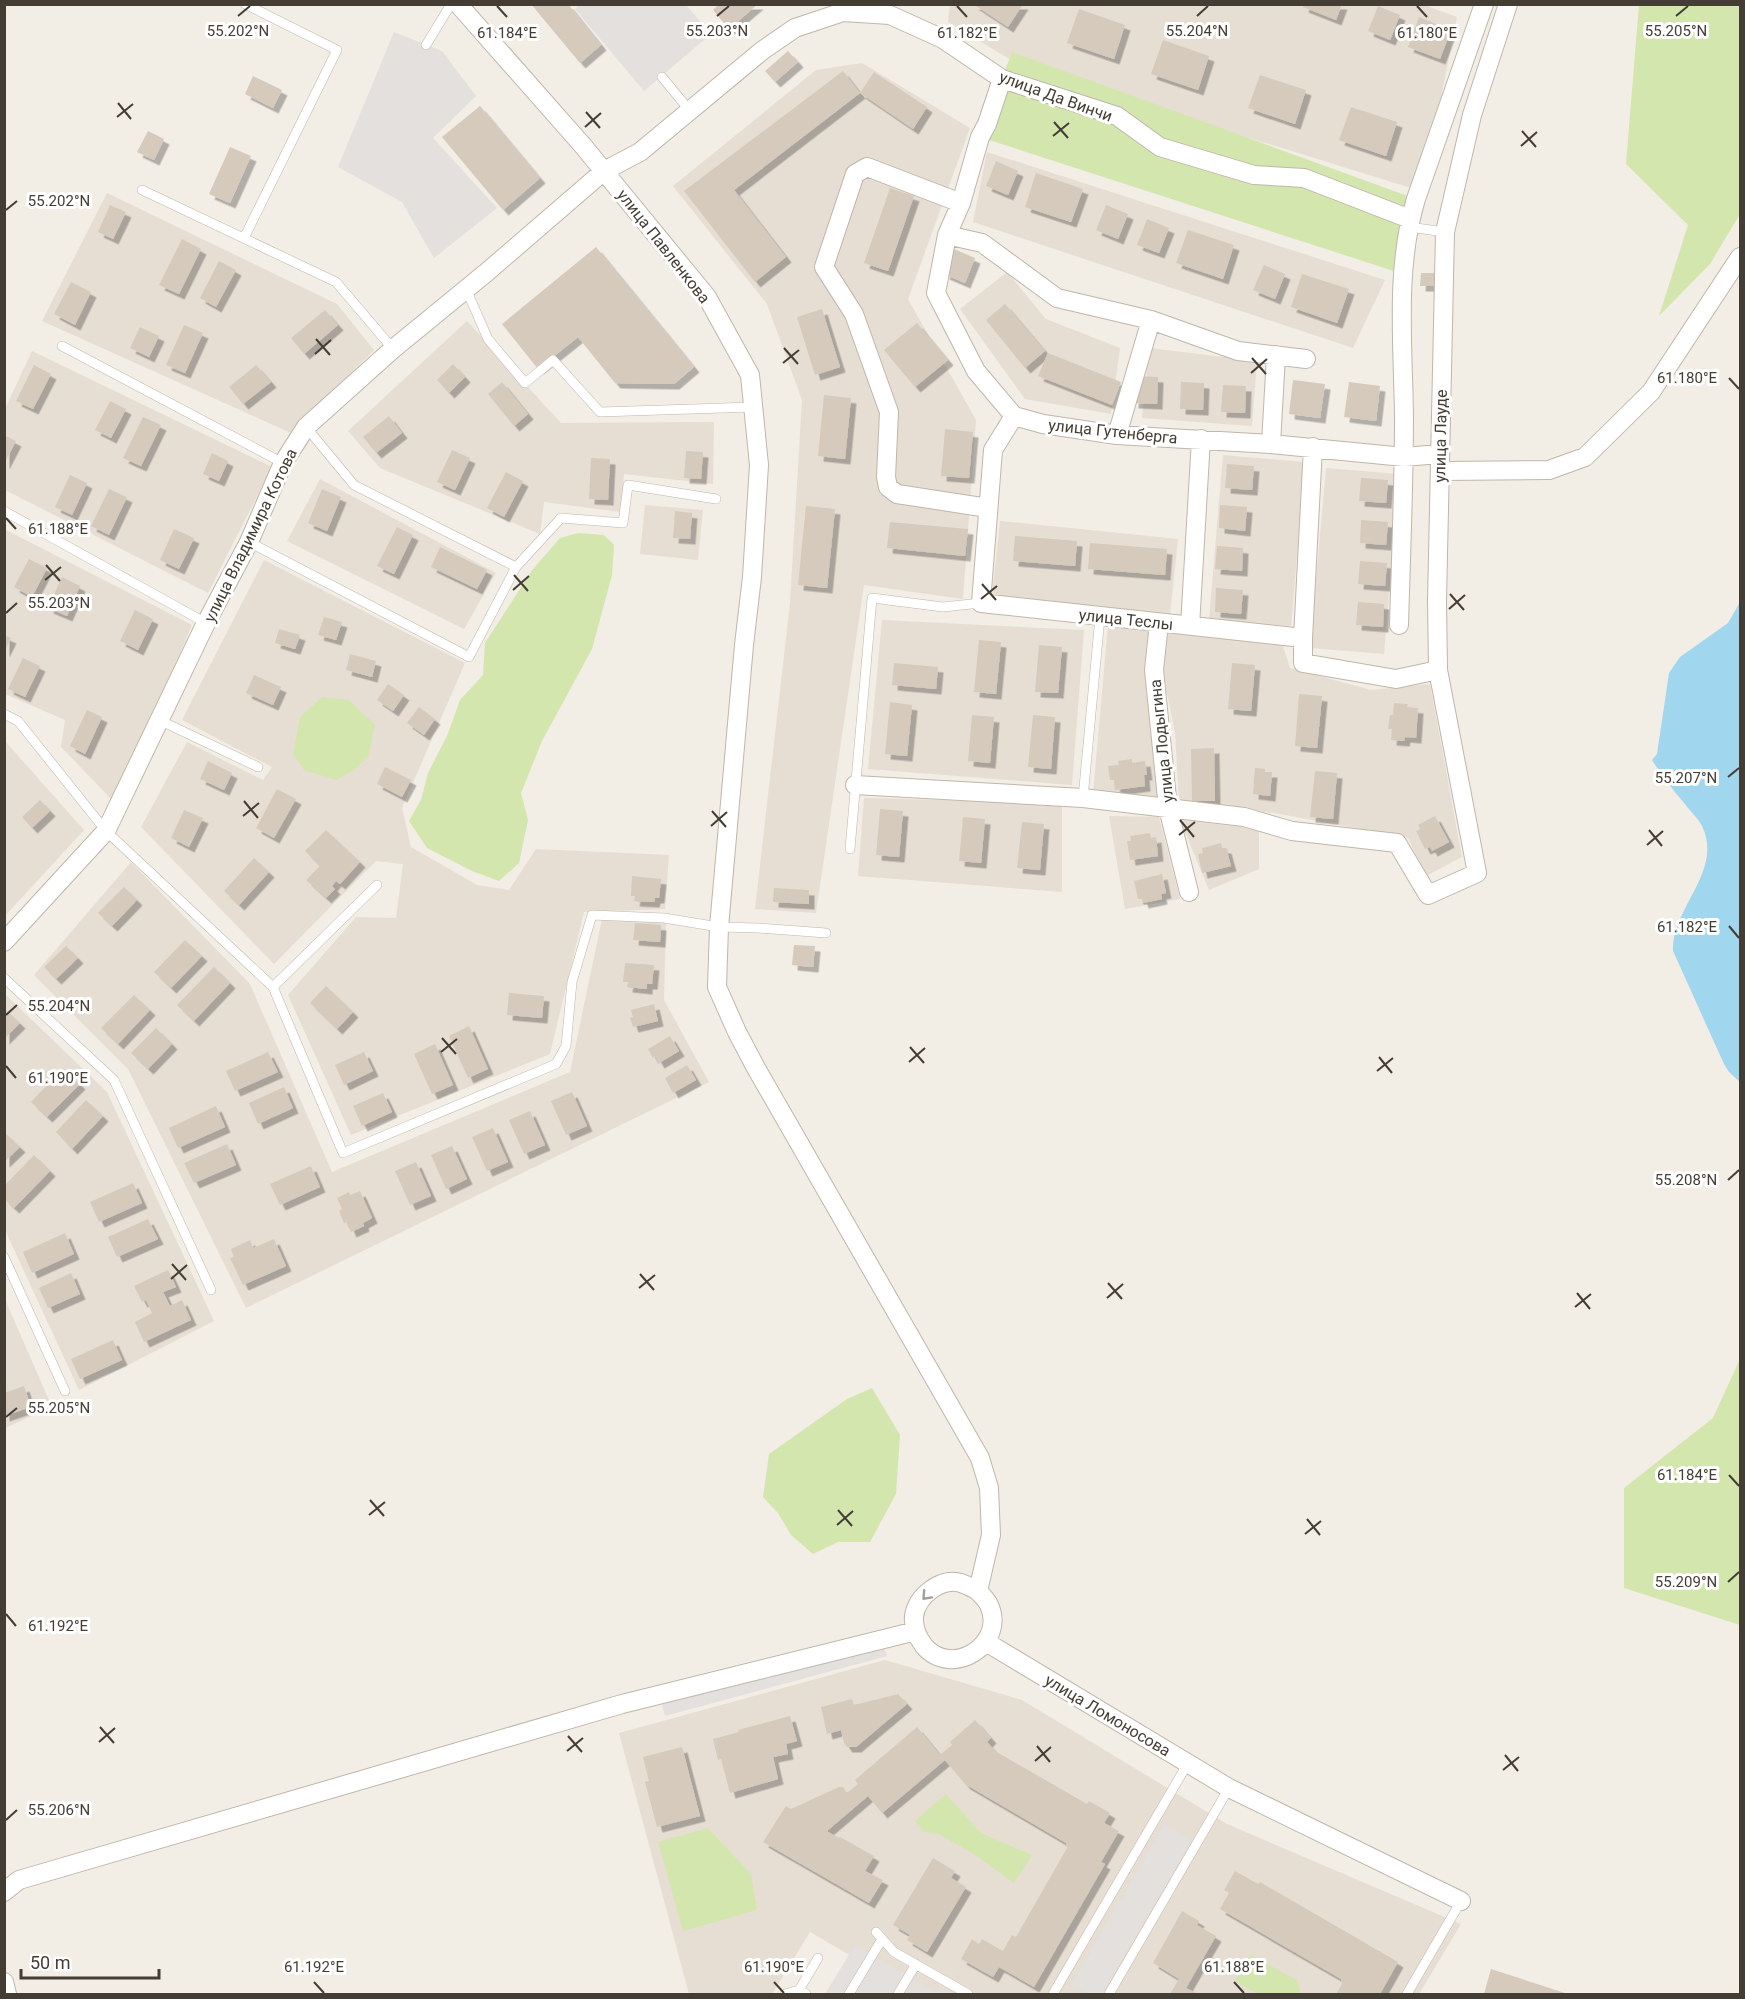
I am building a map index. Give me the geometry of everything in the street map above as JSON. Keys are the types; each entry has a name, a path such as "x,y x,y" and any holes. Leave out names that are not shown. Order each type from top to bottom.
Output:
{"street":[{"name":"улица Павленкова","path":"458,4 604,171 707,297 750,375 759,465 752,577 719,927 717,987 737,1032 980,1458 989,1488 991,1534 978,1591"},
{"path":"1399,625 1404,457 1403,274 1410,223 1484,4"},
{"name":"улица Лауде","path":"1168,808 1244,817 1292,831 1397,843 1428,895 1477,873 1438,670 1439,463 1445,232 1472,115 1508,4"},
{"name":"улица Да Винчи","path":"604,171 640,152 763,50 795,28 845,8 890,15 943,39 1002,79 1117,116 1160,147 1254,175 1304,178 1410,223"},
{"path":"981,603 993,450 1014,416 976,371 936,293 947,236 961,203 980,136 987,124 1002,79"},
{"path":"961,203 867,167 855,174 824,267 854,314 889,412 886,477 888,488 897,494 988,508"},
{"name":"улица Владимира Котова","path":"4,942 106,831 206,623 249,542 282,463 306,427 393,349 604,171"},
{"path":"947,236 982,243 1057,298 1151,320 1238,351 1306,359"},
{"name":"улица Гутенберга","path":"1014,416 1043,424 1118,435 1313,447 1439,463 1549,470 1585,457 1651,392 1740,257"},
{"path":"1118,435 1151,320"},
{"path":"1271,444 1276,356"},
{"path":"1190,626 1201,440"},
{"path":"1313,447 1303,663 1396,679 1438,670"},
{"name":"улица Теслы","path":"981,603 1303,638"},
{"name":"улица Лодыгина","path":"1159,623 1154,670 1168,808 1189,892"},
{"path":"855,785 1083,798 1168,808"},
{"path":"959,1582 978,1591 989,1606 991,1615 992,1625 986,1642 970,1656 950,1660 930,1653 917,1637 916,1631 914,1616 922,1597 938,1585 959,1582"},
{"path":"4,1892 19,1880 622,1704 916,1631"},
{"name":"улица Ломоносова","path":"986,1642 1229,1788 1461,1901"},
{"path":"4,1982 7,1995"}],"lane":[{"path":"244,238 337,50 245,4"},
{"path":"426,45 451,4"},
{"path":"662,77 690,111"},
{"path":"142,190 336,282 393,349"},
{"name":"улица Да Винчи","path":"1410,223 1445,232"},
{"path":"466,289 488,339 525,383 553,360 600,412 753,407"},
{"path":"63,346 282,463"},
{"path":"306,427 354,485 516,567"},
{"path":"249,542 469,657 516,567 561,518 623,523 628,485 716,499"},
{"path":"4,511 206,623"},
{"path":"850,849 872,598 943,607 981,603"},
{"path":"1083,798 1100,617"},
{"path":"4,714 18,722 106,831 273,987 343,1153 556,1064 566,1046 572,982 592,915 664,918 719,927 826,933"},
{"path":"159,720 258,767"},
{"path":"273,987 377,885"},
{"path":"4,978 114,1080 211,1290"},
{"path":"4,1257 65,1391"},
{"path":"1053,1995 1188,1763"},
{"path":"1109,1995 1229,1788"},
{"path":"1407,1995 1461,1901"},
{"path":"849,1995 879,1936 894,1952 916,1964 950,1990 968,1995"},
{"path":"785,1995 803,1992 818,1958"},
{"path":"898,1995 916,1964"}],"shaded area":[{"path":"580,4 686,5 711,34 644,91 575,9"},
{"path":"950,4 1421,4 1457,17 1441,97 1411,188 1024,68 948,22"},
{"path":"394,32 442,51 476,96 433,138 497,208 434,258 402,202 338,167"},
{"path":"862,63 970,128 908,299 976,420 963,599 864,585 816,913 755,909 790,603 802,400 767,304 673,186 816,70"},
{"path":"987,152 1385,280 1353,348 973,222"},
{"path":"107,193 337,304 374,350 291,433 42,321"},
{"path":"1007,272 1046,319 1120,348 1111,414 1025,399 960,309"},
{"path":"467,321 561,423 714,422 713,484 624,474 621,512 544,502 540,534 380,468 348,431"},
{"path":"1149,348 1257,361 1252,426 1142,418"},
{"path":"32,351 272,467 208,593 5,490 4,411"},
{"path":"1223,455 1305,462 1291,626 1209,620"},
{"path":"1326,468 1399,474 1384,654 1310,648"},
{"path":"320,479 496,573 464,629 287,541"},
{"path":"645,505 703,510 698,560 640,554"},
{"path":"1000,521 1178,539 1170,615 992,597"},
{"path":"4,529 192,625 117,805 61,747 65,720 5,694"},
{"path":"264,560 465,663 402,808 411,847 477,885 509,890 536,849 669,855 665,909 584,912 550,1054 351,1135 288,995 356,917 396,918 403,864 376,861 274,964 141,827 187,742 263,780 272,767 182,720"},
{"path":"882,620 1084,630 1072,785 868,769"},
{"path":"1108,624 1151,629 1162,798 1093,794"},
{"path":"1166,633 1282,643 1290,668 1371,690 1430,684 1462,857 1426,876 1408,838 1280,814 1179,800 1175,733 1163,673"},
{"path":"4,740 84,830 5,916 4,916"},
{"path":"864,798 1062,803 1062,892 858,876"},
{"path":"1109,816 1159,817 1180,899 1125,909"},
{"path":"1180,820 1259,829 1259,869 1209,890"},
{"path":"131,862 250,984 332,1172 570,1072 602,919 666,922 664,1000 709,1082 246,1308 128,1069 34,975"},
{"path":"6,995 107,1092 214,1321 79,1390 5,1230 4,997"},
{"path":"4,1297 52,1407 5,1428 4,1428"},
{"path":"883,1643 887,1656 665,1716 662,1704"},
{"path":"885,1660 1022,1700 1227,1824 1461,1924 1419,1994 917,1994 810,1932 772,1994 689,1994 619,1733"},
{"path":"1165,1824 1192,1840 1101,1994 1087,1994 1071,1985"},
{"path":"855,1945 937,1993 941,1987 953,1994 825,1994"}],"green space":[{"path":"1639,5 1740,5 1740,214 1710,264 1659,316 1688,225 1626,164"},
{"path":"1012,52 1416,199 1403,274 980,137"},
{"path":"578,533 604,535 614,545 612,575 592,649 542,741 521,793 528,820 519,863 499,881 472,871 427,848 409,821 421,800 428,773 447,736 460,700 483,675 485,643 533,569 560,538"},
{"path":"322,697 349,700 375,725 368,757 354,770 336,780 304,770 293,754 300,717"},
{"path":"1740,1359 1740,1625 1624,1588 1624,1488 1713,1418"},
{"path":"872,1388 900,1435 896,1494 870,1542 838,1542 813,1554 791,1535 778,1513 763,1497 769,1454 847,1399"},
{"path":"946,1794 981,1833 1032,1855 1014,1883 975,1855 939,1834 924,1832 915,1821"},
{"path":"708,1828 751,1874 757,1910 683,1931 658,1842"},
{"path":"1250,1955 1297,1980 1301,1994 1258,1994 1235,1981"}],"water":[{"path":"1740,602 1740,1082 1724,1064 1673,951 1680,920 1702,874 1707,843 1702,826 1652,760 1657,754 1669,673 1680,657 1728,623"}],"building":[{"path":"531,4 568,4 601,45 580,63"},
{"path":"719,4 758,4 729,29 713,10"},
{"path":"973,4 1023,4 1008,27"},
{"path":"1304,4 1342,4 1336,20 1303,7"},
{"path":"1378,6 1400,15 1390,40 1368,31"},
{"path":"1079,9 1125,25 1114,59 1067,43"},
{"path":"1419,17 1451,30 1440,59 1408,47"},
{"path":"1163,40 1209,56 1198,90 1151,74"},
{"path":"788,51 798,62 775,82 765,71"},
{"path":"843,71 860,93 734,190 786,257 755,282 684,191"},
{"path":"874,72 927,107 913,129 860,93"},
{"path":"1260,75 1306,90 1295,124 1248,108"},
{"path":"253,76 282,90 273,108 245,94"},
{"path":"480,106 540,178 503,210 442,137"},
{"path":"1351,107 1397,122 1386,156 1339,140"},
{"path":"148,131 164,139 154,160 137,152"},
{"path":"230,147 251,156 230,203 209,194"},
{"path":"996,161 1018,171 1008,195 986,186"},
{"path":"1036,173 1083,189 1071,222 1025,207"},
{"path":"890,188 914,196 888,271 864,263"},
{"path":"110,205 126,212 113,239 98,232"},
{"path":"1106,205 1128,214 1118,239 1096,230"},
{"path":"1147,219 1169,228 1159,253 1137,245"},
{"path":"1188,230 1234,245 1223,279 1176,263"},
{"path":"182,239 201,249 179,294 159,285"},
{"path":"596,247 694,367 674,384 615,383 578,337 538,369 502,324"},
{"path":"954,249 975,258 965,283 944,274"},
{"path":"219,261 236,270 216,307 200,298"},
{"path":"1264,265 1285,274 1275,299 1253,290"},
{"path":"1421,273 1436,273 1436,286 1420,286"},
{"path":"1302,274 1349,289 1337,323 1291,307"},
{"path":"71,282 91,292 75,325 54,314"},
{"path":"1005,304 1045,351 1025,368 986,320"},
{"path":"822,309 840,367 815,375 797,317"},
{"path":"325,310 338,325 304,354 291,338"},
{"path":"917,323 948,360 915,387 884,350"},
{"path":"184,325 203,333 185,373 166,365"},
{"path":"140,327 159,336 149,357 130,348"},
{"path":"1048,353 1121,382 1112,405 1038,376"},
{"path":"453,364 465,377 449,393 437,380"},
{"path":"34,365 51,374 33,409 16,401"},
{"path":"256,365 271,382 243,404 229,387"},
{"path":"1135,376 1158,377 1157,404 1133,403"},
{"path":"1293,380 1325,384 1320,418 1289,414"},
{"path":"502,382 528,414 514,426 488,394"},
{"path":"1181,382 1204,383 1203,410 1180,409"},
{"path":"1349,382 1380,386 1376,421 1344,417"},
{"path":"1223,385 1246,386 1245,413 1221,412"},
{"path":"824,395 851,398 845,459 818,456"},
{"path":"110,401 126,409 111,438 95,430"},
{"path":"389,416 402,433 376,453 363,437"},
{"path":"143,417 161,425 141,466 123,458"},
{"path":"945,429 973,432 969,478 941,476"},
{"path":"4,435 16,441 4,464"},
{"path":"452,450 470,458 455,490 437,482"},
{"path":"686,451 703,452 701,479 684,478"},
{"path":"212,453 228,461 219,481 203,474"},
{"path":"591,458 610,459 608,500 589,499"},
{"path":"1227,464 1254,466 1252,490 1225,488"},
{"path":"506,472 523,481 504,517 487,508"},
{"path":"70,475 87,483 72,515 55,507"},
{"path":"1361,478 1388,480 1386,503 1359,501"},
{"path":"109,489 127,497 109,535 91,526"},
{"path":"322,489 341,497 327,531 308,523"},
{"path":"1220,505 1247,507 1245,531 1219,528"},
{"path":"806,506 835,509 827,588 798,585"},
{"path":"675,511 692,513 690,539 673,538"},
{"path":"1361,520 1388,522 1386,545 1360,543"},
{"path":"890,522 968,529 965,556 887,548"},
{"path":"397,527 413,535 394,574 377,566"},
{"path":"174,529 194,538 179,569 160,560"},
{"path":"1015,536 1077,541 1075,566 1013,561"},
{"path":"1090,543 1167,549 1165,575 1088,569"},
{"path":"1217,546 1243,548 1242,571 1215,569"},
{"path":"440,547 487,570 477,589 431,567"},
{"path":"29,559 47,568 32,597 14,587"},
{"path":"1360,561 1387,563 1385,586 1358,584"},
{"path":"62,577 80,586 67,616 48,608"},
{"path":"1216,588 1243,590 1241,614 1215,612"},
{"path":"1358,602 1384,604 1383,627 1356,625"},
{"path":"135,610 153,619 138,650 120,641"},
{"path":"324,617 342,622 336,640 318,635"},
{"path":"279,629 300,635 295,649 275,643"},
{"path":"4,635 11,638 4,652"},
{"path":"979,640 1001,642 996,694 974,692"},
{"path":"1039,645 1062,647 1058,693 1035,692"},
{"path":"350,654 376,661 372,677 346,670"},
{"path":"23,658 40,666 25,697 8,689"},
{"path":"894,663 938,667 936,689 892,685"},
{"path":"1232,663 1255,665 1251,711 1228,709"},
{"path":"254,675 281,687 273,705 246,693"},
{"path":"388,684 404,695 393,711 377,700"},
{"path":"1299,694 1322,696 1317,748 1295,746"},
{"path":"890,702 912,705 907,756 885,754"},
{"path":"1394,703 1408,704 1407,707 1418,708 1416,738 1405,737 1404,741 1391,740 1392,729 1388,729"},
{"path":"419,707 435,719 424,735 407,723"},
{"path":"87,710 102,717 85,754 70,746"},
{"path":"972,715 994,717 990,763 968,761"},
{"path":"1033,715 1055,717 1051,769 1028,767"},
{"path":"1214,748 1215,801 1192,801 1191,749"},
{"path":"1132,759 1132,763 1145,761 1147,775 1144,775 1145,786 1115,790 1114,780 1110,780 1108,766 1119,765 1118,761"},
{"path":"208,761 232,773 224,790 200,779"},
{"path":"385,767 411,780 402,797 377,784"},
{"path":"1255,768 1272,772 1270,796 1253,794"},
{"path":"1315,771 1337,773 1333,819 1310,817"},
{"path":"277,789 296,799 274,838 256,828"},
{"path":"40,800 50,811 32,828 22,817"},
{"path":"880,809 903,811 899,857 876,855"},
{"path":"184,810 203,818 189,847 171,838"},
{"path":"1435,816 1449,842 1432,851 1430,847 1425,849 1416,831 1420,829 1418,825"},
{"path":"963,817 985,819 981,863 959,861"},
{"path":"1022,822 1044,824 1040,870 1017,868"},
{"path":"326,830 360,862 340,884 336,881 332,886 335,889 326,898 306,880 320,866 305,851"},
{"path":"1150,833 1151,838 1156,837 1158,856 1130,860 1127,841 1131,841 1130,836"},
{"path":"1221,843 1222,848 1226,848 1231,866 1202,873 1198,854 1203,853 1202,848"},
{"path":"254,858 269,872 239,905 224,891"},
{"path":"1162,874 1166,893 1161,894 1162,899 1143,903 1142,899 1138,899 1134,881"},
{"path":"632,876 661,879 659,898 655,898 654,902 634,901 635,896 631,896"},
{"path":"124,887 137,900 112,926 98,913"},
{"path":"774,888 809,890 809,904 773,902"},
{"path":"635,923 661,925 660,942 633,940"},
{"path":"185,940 202,956 171,988 154,972"},
{"path":"794,945 815,946 813,967 792,965"},
{"path":"66,946 78,958 56,979 44,967"},
{"path":"625,963 654,965 652,984 647,984 647,989 627,987 628,982 623,982"},
{"path":"214,967 230,983 194,1021 177,1005"},
{"path":"326,986 353,1012 337,1029 310,1003"},
{"path":"509,993 544,996 542,1018 507,1015"},
{"path":"134,995 150,1010 118,1044 101,1028"},
{"path":"654,1004 658,1021 633,1027 630,1018 633,1017 631,1010"},
{"path":"6,1010 20,1023 4,1039 4,1012"},
{"path":"469,1026 488,1069 468,1078 449,1036"},
{"path":"156,1028 172,1044 148,1069 131,1053"},
{"path":"670,1036 679,1051 659,1063 648,1049"},
{"path":"435,1044 453,1085 432,1094 414,1054"},
{"path":"268,1052 278,1072 235,1091 226,1071"},
{"path":"364,1052 373,1071 344,1085 335,1065"},
{"path":"687,1065 696,1080 673,1093 665,1078"},
{"path":"63,1068 80,1084 47,1117 31,1102"},
{"path":"284,1087 293,1108 258,1124 249,1103"},
{"path":"572,1092 587,1126 566,1135 551,1101"},
{"path":"383,1093 392,1112 362,1126 353,1106"},
{"path":"86,1100 103,1116 72,1149 56,1132"},
{"path":"216,1106 225,1127 178,1148 169,1128"},
{"path":"530,1111 545,1145 524,1154 509,1120"},
{"path":"493,1128 508,1162 487,1171 472,1137"},
{"path":"4,1132 20,1147 4,1162"},
{"path":"227,1144 236,1165 194,1183 184,1163"},
{"path":"452,1146 467,1179 446,1189 431,1155"},
{"path":"34,1155 50,1171 14,1208 4,1199 4,1186"},
{"path":"416,1162 431,1196 410,1205 395,1171"},
{"path":"311,1166 320,1187 280,1205 270,1184"},
{"path":"133,1183 142,1203 99,1222 90,1202"},
{"path":"360,1191 372,1218 363,1223 364,1226 351,1232 339,1211 342,1209 337,1198 349,1192 350,1195"},
{"path":"148,1219 158,1239 117,1257 108,1237"},
{"path":"65,1233 74,1254 32,1273 23,1252"},
{"path":"274,1239 286,1266 243,1285 230,1258 234,1257 231,1249 250,1240 253,1248"},
{"path":"168,1270 176,1287 163,1292 170,1306 182,1300 191,1320 144,1342 135,1322 152,1313 146,1300 142,1302 134,1286"},
{"path":"71,1273 80,1294 48,1308 39,1288"},
{"path":"113,1340 122,1360 80,1379 71,1359"},
{"path":"24,1386 31,1407 4,1416 4,1393"},
{"path":"898,1694 907,1704 856,1747 847,1747 841,1730 827,1734 821,1707 852,1699 854,1705"},
{"path":"790,1716 797,1741 786,1744 788,1754 773,1757 778,1779 730,1793 713,1739"},
{"path":"975,1720 991,1738 987,1742 995,1751 1087,1804 1089,1801 1110,1813 1104,1823 1119,1831 1101,1862 1105,1864 1034,1987 999,1967 993,1977 961,1959 972,1939 979,1944 982,1939 1003,1951 1012,1935 1016,1937 1067,1848 1066,1843 965,1784 945,1760 882,1813 868,1796 828,1830 874,1856 865,1871 883,1880 869,1903 763,1842 786,1806 791,1809 839,1787 843,1787 847,1793 858,1784 855,1780 917,1727 940,1755 952,1745 950,1742"},
{"path":"682,1747 700,1816 657,1827 645,1782 649,1781 643,1757"},
{"path":"933,1858 955,1871 951,1878 966,1887 927,1952 907,1940 910,1935 893,1925"},
{"path":"1235,1871 1258,1884 1260,1882 1398,1962 1380,1994 1336,1994 1342,1984 1341,1979 1220,1909 1229,1893 1224,1890"},
{"path":"1182,1911 1199,1921 1197,1925 1216,1936 1186,1988 1198,1994 1170,1994 1179,1979 1153,1963"},
{"path":"1491,1969 1568,1994 1484,1994"}]}
